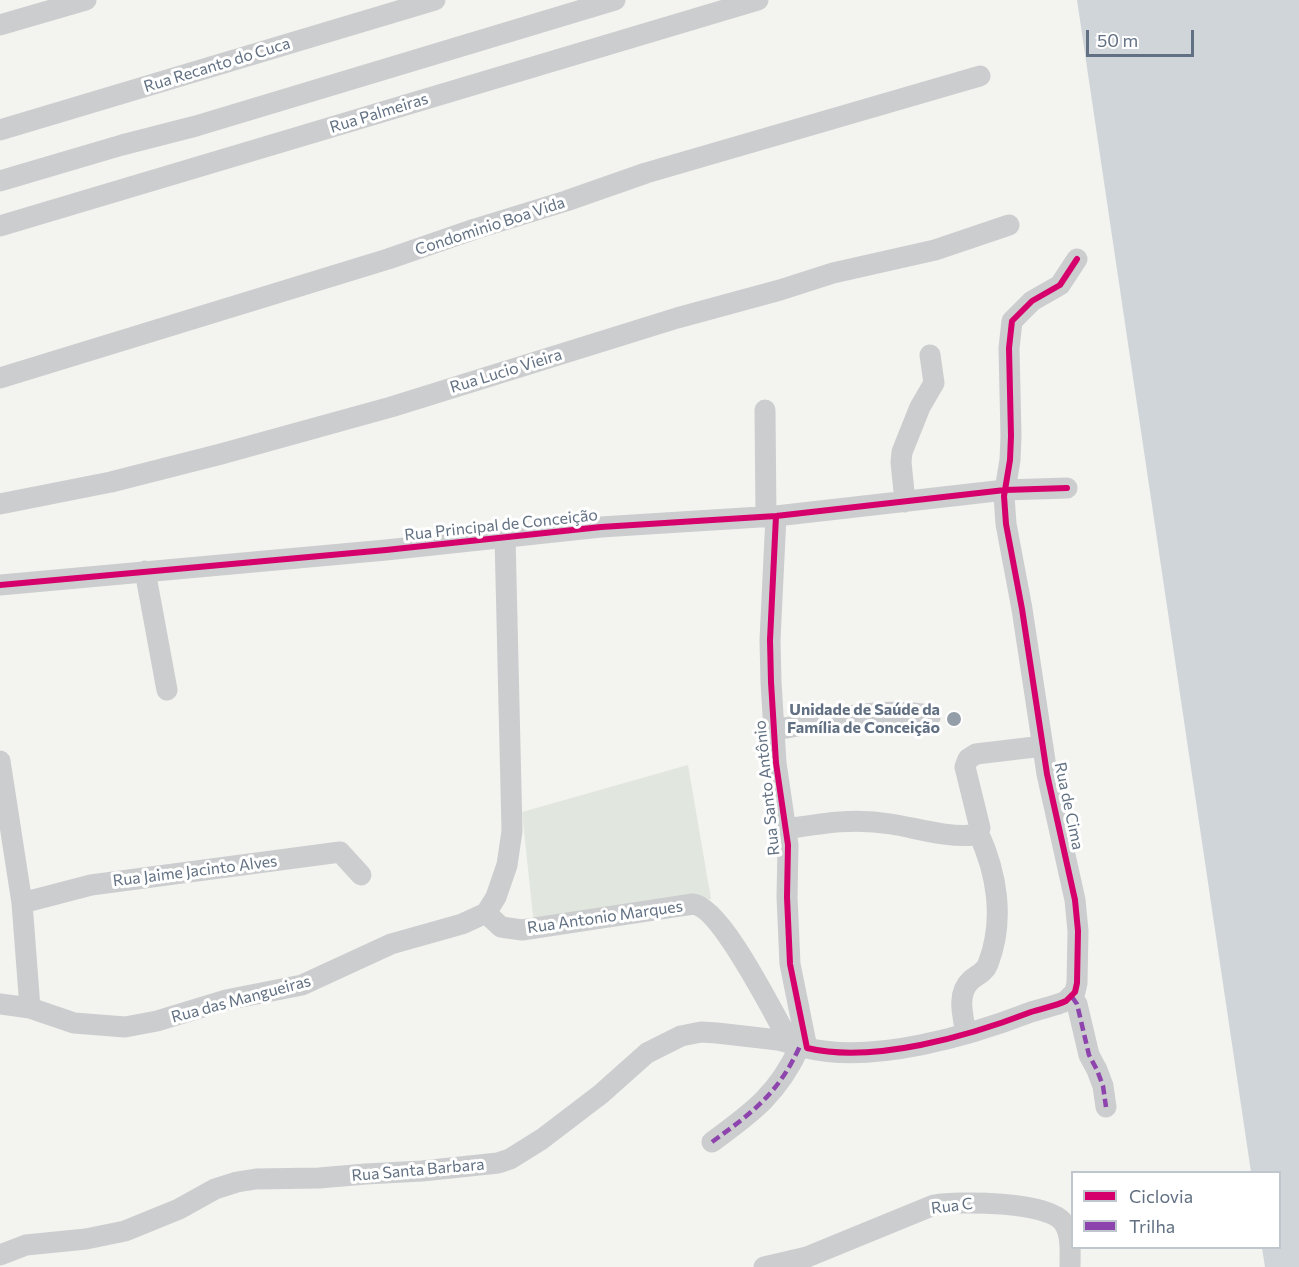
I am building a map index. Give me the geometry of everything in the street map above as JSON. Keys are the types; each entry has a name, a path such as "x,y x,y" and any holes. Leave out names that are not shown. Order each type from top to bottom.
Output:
{"street":[{"path":"0,25 86,0"},
{"name":"Rua Recanto do Cuca","path":"0,130 435,0"},
{"path":"0,181 196,126 615,0"},
{"name":"Rua Palmeiras","path":"0,226 758,0"},
{"name":"Condominio Boa Vida","path":"0,378 388,260 646,173 980,76"},
{"name":"Rua Lucio Vieira","path":"0,504 111,482 391,407 677,318 833,273 934,250 1009,225"},
{"name":"Rua de Cima","path":"1072,997 1076,987 1078,967 1076,906 1043,746 1006,524 1005,490 1011,436 1009,379 1012,321 1032,301 1060,285 1077,259"},
{"path":"905,502 902,452 920,407 934,382 930,356"},
{"name":"Rua Santo Antônio","path":"765,410 771,516 770,640 774,730 781,806 788,845 790,964 801,1021 799,1046"},
{"name":"Rua Principal de Conceição","path":"0,585 386,550 505,536 771,516 1005,490 1067,488"},
{"path":"486,913 496,897 507,865 512,831 505,536"},
{"path":"145,571 167,690"},
{"path":"774,730 864,712 900,711 932,715"},
{"path":"966,1033 961,1008 962,999 967,985 988,964 998,913 994,874 978,832 979,817 965,767 968,759 976,754 1043,746"},
{"path":"0,761 22,903 30,1008"},
{"path":"786,829 846,820 938,833 969,835 978,832"},
{"name":"Rua Jaime Jacinto Alves","path":"22,903 90,885 340,852 361,875"},
{"name":"Rua Antonio Marques","path":"486,913 501,927 522,930 693,904 699,905 708,911 724,930 799,1046"},
{"name":"Rua das Mangueiras","path":"0,1004 30,1008 74,1023 126,1027 156,1021 226,1000 302,985 391,944 462,924 486,913"},
{"path":"712,1142 757,1108 777,1087 792,1064 799,1046 841,1053 907,1046 987,1028 1060,1004 1072,997 1077,1004 1089,1055 1103,1086 1106,1107"},
{"name":"Rua Santa Barbara","path":"0,1255 26,1245 86,1239 125,1231 169,1214 215,1189 256,1179 422,1172 498,1163 510,1159 543,1139 601,1094 647,1053 681,1036 701,1032 770,1039 799,1046"},
{"name":"Rua C","path":"764,1267 807,1257 934,1205 954,1202 1020,1207 1057,1216 1068,1232 1070,1267"}],"shaded area":[{"path":"1077,0 1299,0 1299,1267 1265,1267 1262,1249 1281,1249 1281,1171 1251,1171"},
{"path":"688,765 711,899 534,925 522,812"}],"marked path":[{"path":"1072,997 1077,1004 1089,1055 1103,1086 1106,1107"},
{"path":"712,1142 763,1101 783,1077 800,1046"}],"cycle path":[{"path":"776,516 770,640 771,682 776,763 788,845 787,897 790,964 807,1048 833,1052 861,1052 920,1045 979,1030 1066,1001 1075,992 1077,983 1078,931 1075,900 1047,774 1022,609 1006,524 1004,496 1010,460 1009,348 1012,321 1032,301 1060,285 1077,259"},
{"path":"0,585 386,550 601,527 776,516 1005,490 1067,488"}],"place":[{"name":"Unidade de Saúde da Família de Conceição","path":"954,719"}]}
